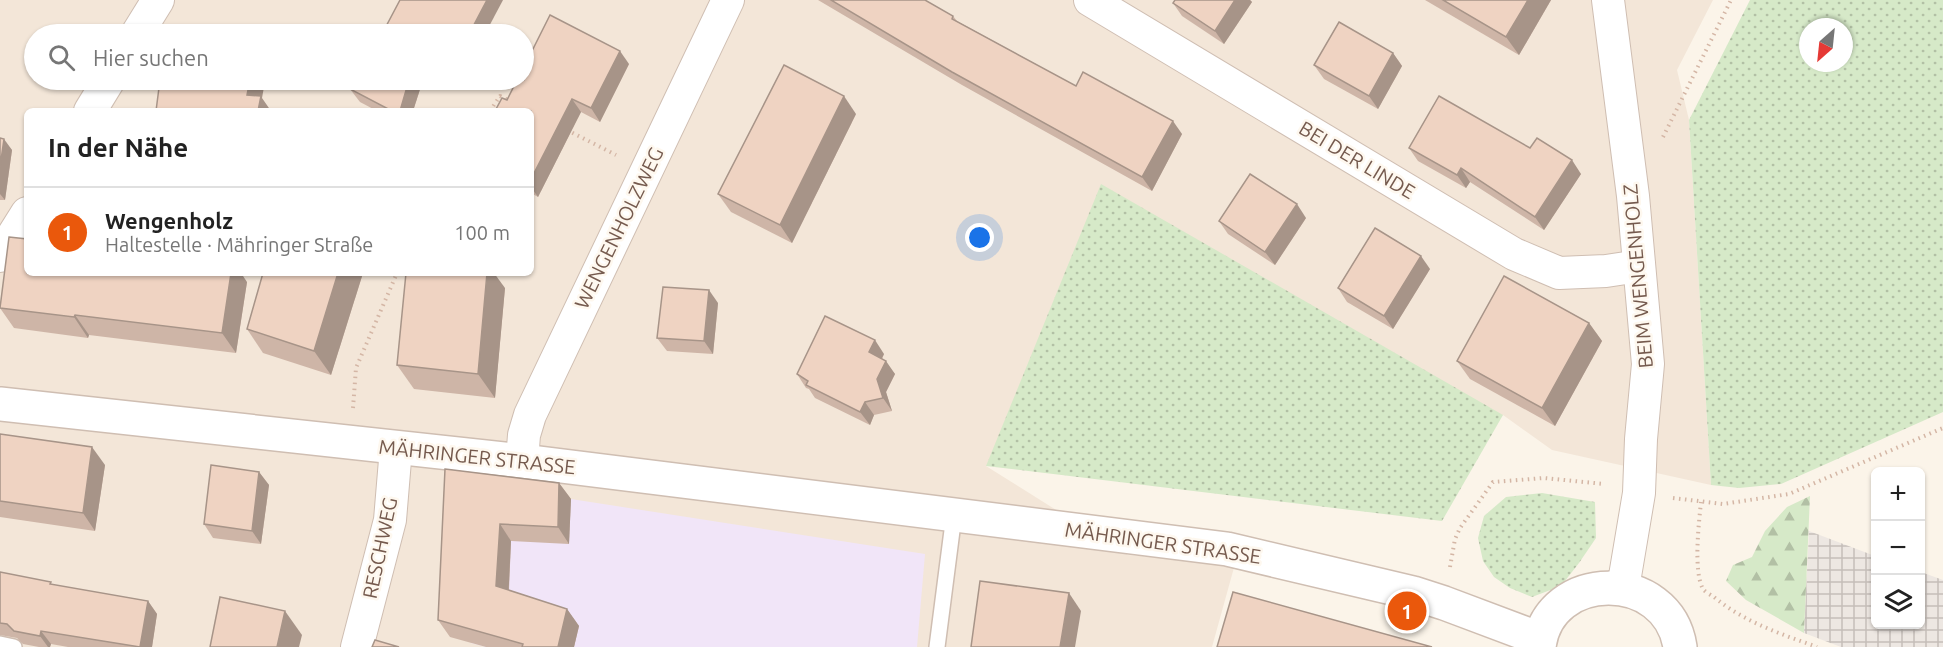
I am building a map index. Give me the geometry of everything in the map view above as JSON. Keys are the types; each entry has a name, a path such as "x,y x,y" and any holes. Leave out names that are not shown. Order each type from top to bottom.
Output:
{"street":[{"path":"143,24 158,0"},
{"name":"WENGENHOLZWEG","path":"522,461 524,435 530,415 728,0"},
{"name":"BEI DER LINDE","path":"1090,0 1514,254 1558,273 1606,271 1639,266"},
{"name":"BEIM WENGENHOLZ","path":"1608,0 1633,196 1648,364 1639,493 1623,588"},
{"path":"92,108 103,90"},
{"path":"0,255 24,218"},
{"name":"MÄHRINGER STRASSE","path":"0,404 522,461 1227,549 1401,590 1444,603 1540,643 1549,619 1572,598 1601,588 1623,588 1642,594 1658,605 1671,621 1680,647"},
{"name":"RESCHWEG","path":"357,647 390,520 396,448"}],"lane":[{"path":"937,647 954,515"},
{"path":"0,644 14,647"}],"path":[{"path":"1662,138 1731,0"},
{"path":"492,108 500,96 520,106"},
{"path":"562,128 647,170"},
{"path":"353,416 356,368 396,276"},
{"path":"1444,603 1455,539 1460,528 1493,482 1544,478 1604,484 1639,493 1723,504 1789,494 1943,428"},
{"path":"1701,502 1697,541 1703,589 1721,603 1760,626 1817,647"},
{"path":"1802,642 1804,647"}],"shaded area":[{"path":"0,0 1713,0 1677,70 1689,120 1711,485 1552,450 1503,415 986,466 1128,555 1235,564 1212,647 0,647"},
{"path":"457,486 571,499 925,554 917,647 486,647 471,643 472,623"},
{"path":"1809,531 1871,554 1871,629 1925,629 1925,573 1943,580 1943,647 1841,647 1804,633"}],"green space":[{"path":"1750,0 1943,0 1943,412 1781,484 1739,488 1711,485 1689,120"},
{"path":"1101,184 1503,415 1442,521 986,466"},
{"path":"1542,493 1595,502 1596,538 1561,586 1532,597 1510,588 1494,577 1483,561 1478,538 1484,516 1506,497"},
{"path":"1810,496 1804,633 1746,600 1726,581 1733,565 1752,557 1765,531 1787,507"}],"building":[{"path":"400,0 487,0 474,24 387,24"},
{"path":"831,0 925,0 953,16 952,19 1076,86 1083,72 1173,121 1142,177 952,72"},
{"path":"1175,0 1235,0 1215,31 1173,3"},
{"path":"1443,0 1528,0 1506,37"},
{"path":"550,15 620,51 591,108 572,99 534,173 534,108 497,108 502,98 507,100 512,90 534,90 534,47"},
{"path":"1339,22 1393,53 1369,96 1314,65"},
{"path":"784,65 844,96 780,225 718,194"},
{"path":"159,90 248,90 247,95 261,96 259,108 156,108"},
{"path":"352,90 406,90 401,108 386,108"},
{"path":"1439,96 1530,148 1537,138 1572,160 1535,217 1461,168 1457,175 1409,148"},
{"path":"0,138 4,139 0,167"},
{"path":"1250,174 1297,204 1265,252 1219,221"},
{"path":"1375,228 1421,256 1384,316 1338,288"},
{"path":"9,237 24,239 24,276 231,276 222,333 0,308"},
{"path":"262,276 337,276 314,351 247,329"},
{"path":"406,276 487,276 478,374 397,365"},
{"path":"1504,276 1589,323 1542,408 1457,361"},
{"path":"663,287 709,290 704,341 657,338"},
{"path":"825,316 875,340 869,352 886,361 877,379 883,398 865,402 860,412 806,385 808,381 797,374"},
{"path":"0,434 92,447 83,513 0,501"},
{"path":"211,465 259,472 252,531 204,524"},
{"path":"445,469 559,483 558,527 500,524 496,586 567,609 558,647 522,647 523,644 438,620"},
{"path":"0,572 51,582 50,584 148,601 140,647 41,631 40,636 14,631 7,624 0,623"},
{"path":"980,581 1069,593 1060,647 971,647"},
{"path":"1233,592 1432,647 1217,647"},
{"path":"220,597 285,611 277,647 210,647"},
{"path":"375,640 399,647 372,647"}],"place":[{"name":"Wengenholz","path":"1407,611"}]}
